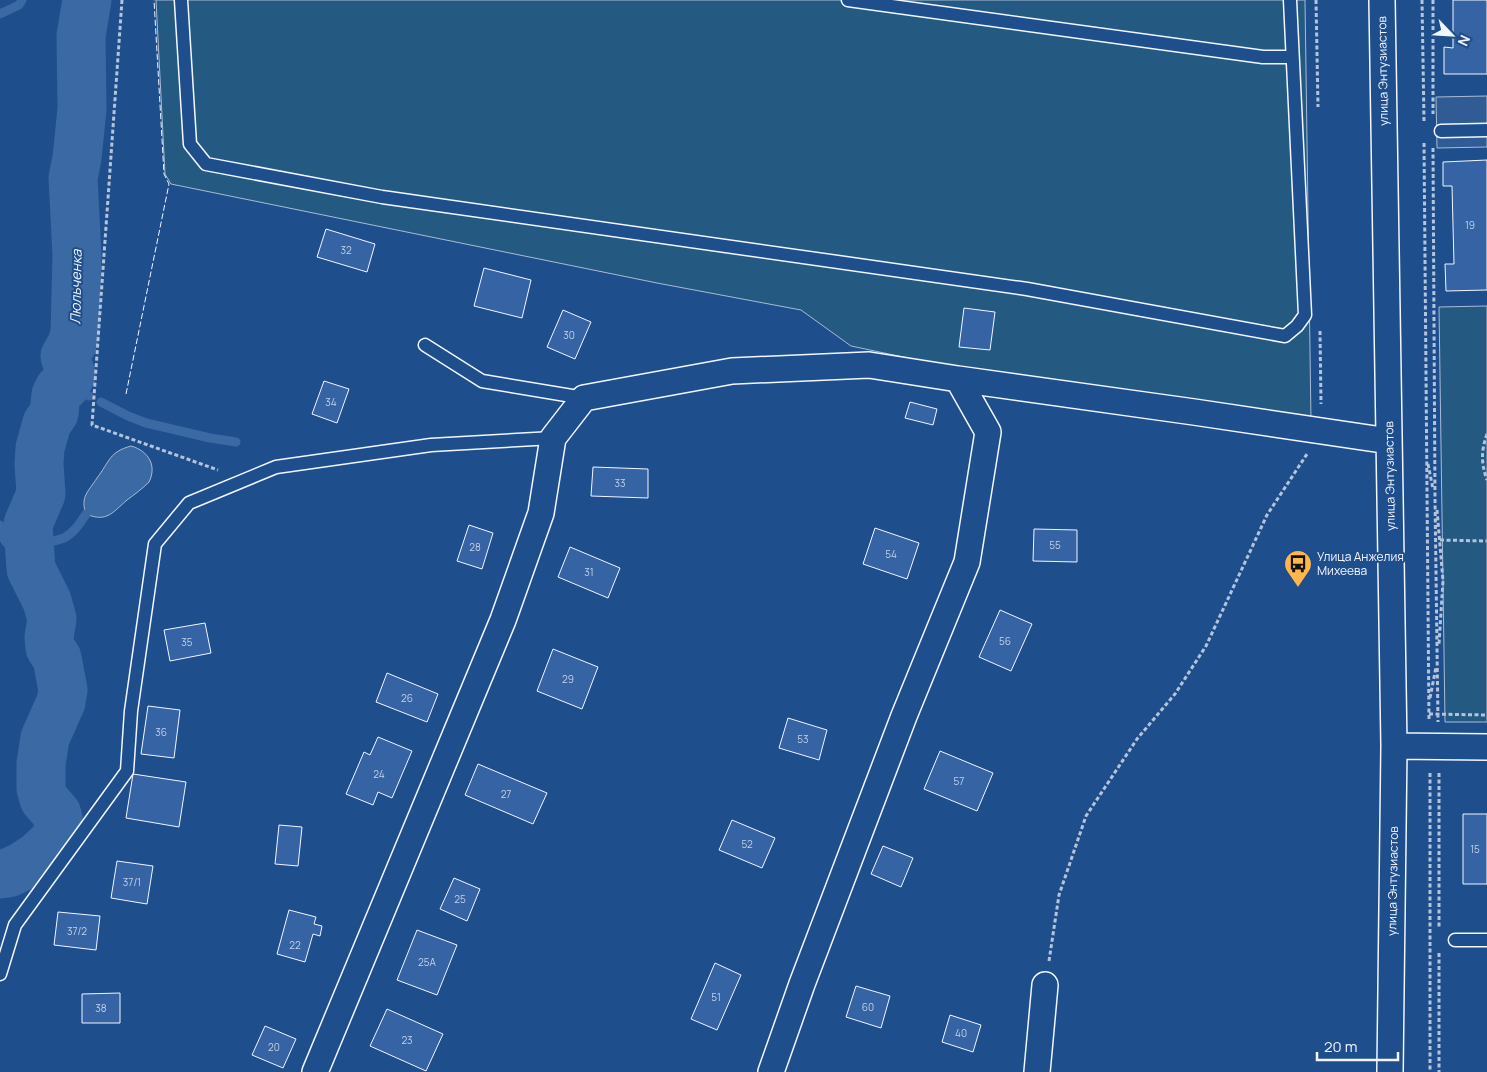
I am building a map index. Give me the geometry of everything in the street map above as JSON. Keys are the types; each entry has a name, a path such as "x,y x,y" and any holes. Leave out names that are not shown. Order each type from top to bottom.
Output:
{"street":[{"name":"улица Энтузиастов","path":"1382,0 1394,746 1390,1072"},
{"path":"315,1072 503,620 541,513 553,438 584,398 732,371 869,365 1389,441"},
{"path":"772,1072 802,984 901,725 967,562 988,432 958,379"},
{"path":"1394,746 1487,747"},
{"path":"1037,1072 1045,985"}],"lane":[{"path":"181,0 190,144 206,164 382,197 1027,289 1285,336 1297,326 1305,315 1290,0"},
{"path":"848,0 1263,57 1292,57"},
{"path":"1436,132 1487,130"},
{"path":"425,345 482,381 584,398"},
{"path":"0,974 15,925 127,771 131,711 155,544 189,503 276,467 431,445 553,438"},
{"path":"1455,940 1487,940"}],"path":[{"path":"122,0 92,425 246,480"},
{"path":"1422,0 1424,122"},
{"path":"1430,1072 1434,746 1438,714 1435,498 1436,132 1433,0"},
{"path":"1424,142 1429,714 1434,746 1439,934"},
{"path":"1045,985 1059,895 1086,816 1137,739 1175,694 1200,654 1267,515 1321,431"},
{"path":"1487,434 1481,457 1487,480"},
{"path":"1426,456 1435,498 1440,540 1442,605 1438,658 1429,704"},
{"path":"1440,540 1487,541"},
{"path":"1429,714 1487,715"},
{"path":"1439,944 1439,1072"}],"shaded area":[{"path":"156,0 1305,0 1311,422 1022,382 851,346 801,310 657,283 171,184 165,174"},
{"path":"1487,96 1487,147 1437,148 1436,97"},
{"path":"1487,306 1487,722 1445,722 1439,307"},
{"path":"131,446 143,451 150,460 152,470 149,482 109,515 99,517 86,514 84,499 88,491 114,454"}],"building":[{"path":"1453,0 1487,0 1487,74 1444,74 1444,47 1453,48"},
{"path":"1487,160 1487,290 1446,291 1445,264 1454,264 1452,186 1443,186 1443,162"},
{"path":"326,229 375,244 367,272 317,257"},
{"path":"484,268 531,280 522,318 474,306"},
{"path":"964,308 995,312 990,350 959,347"},
{"path":"563,310 591,322 575,359 547,347"},
{"path":"324,381 349,389 337,423 312,414"},
{"path":"910,402 937,409 933,425 905,418"},
{"path":"593,467 648,469 648,498 591,496"},
{"path":"469,525 493,533 482,569 457,561"},
{"path":"875,528 919,543 907,579 863,564"},
{"path":"1034,529 1077,530 1077,562 1033,561"},
{"path":"570,547 620,568 608,598 558,577"},
{"path":"1000,610 1032,624 1011,671 979,657"},
{"path":"205,623 211,653 170,661 164,630"},
{"path":"553,649 598,667 582,709 537,691"},
{"path":"387,673 438,694 427,722 376,702"},
{"path":"148,706 180,710 174,758 141,754"},
{"path":"788,718 827,730 819,760 779,748"},
{"path":"378,737 412,751 392,798 378,792 373,805 346,794 364,752 370,755"},
{"path":"940,751 993,773 977,811 924,789"},
{"path":"478,764 547,793 533,824 465,795"},
{"path":"133,774 186,782 179,827 126,818"},
{"path":"1463,814 1487,814 1487,884 1463,884"},
{"path":"732,820 775,838 762,868 719,850"},
{"path":"279,825 302,827 298,866 275,864"},
{"path":"883,846 913,858 901,887 871,874"},
{"path":"117,861 153,866 147,904 111,898"},
{"path":"454,878 480,889 467,921 440,909"},
{"path":"289,910 316,917 314,924 322,926 320,936 313,934 305,962 277,954"},
{"path":"58,912 100,916 96,950 54,945"},
{"path":"417,930 457,945 437,995 397,980"},
{"path":"715,963 741,975 717,1030 691,1019"},
{"path":"856,986 890,996 881,1028 846,1017"},
{"path":"120,993 120,1023 82,1023 82,994"},
{"path":"387,1009 443,1034 426,1071 370,1046"},
{"path":"950,1015 981,1025 973,1052 942,1042"},
{"path":"265,1026 296,1039 283,1068 252,1055"}],"waterway":[{"path":"0,14 19,5 22,0"},
{"name":"Люльченка","path":"0,874 8,873 23,866 38,856 52,843 58,833 59,824 57,814 44,799 41,788 41,764 45,738 61,702 63,690 57,658 50,648 49,637 52,619 47,601 31,569 28,524 41,494 40,448 47,423 54,413 56,395 59,389 65,386 71,375 65,356 72,344 75,333 77,255 73,178 82,109 81,36 87,0"},
{"path":"66,384 89,396"},
{"path":"101,402 146,423 236,442"},
{"path":"0,525 5,541 18,552 30,557 37,548 68,536 86,514"}],"fence":[{"path":"126,394 169,184 164,174 154,0"}],"place":[{"name":"Улица Анжелия Михеева","path":"1298,588"}]}
